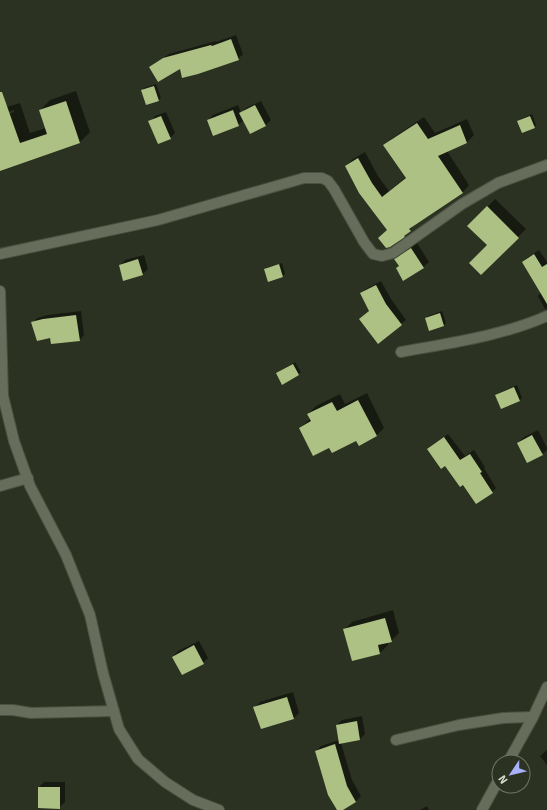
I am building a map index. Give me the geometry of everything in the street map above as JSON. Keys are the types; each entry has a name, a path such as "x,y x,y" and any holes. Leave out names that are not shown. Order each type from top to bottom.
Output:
{"street":[{"path":"0,254 158,220 304,178 322,178 328,181 334,189 364,242 373,254 382,256 393,253 462,204 498,183 547,165"},
{"path":"0,291 3,396 14,441 28,478 66,555 90,615 103,672 119,729 138,759 165,782 192,800 219,810"},
{"path":"401,352 465,340 532,323 547,316"},
{"path":"0,486 28,478"},
{"path":"512,754 533,717 547,687"},
{"path":"0,710 13,710 30,713 114,711"},
{"path":"396,740 459,725 503,718 533,717"},
{"path":"482,810 491,794"}],"building":[{"path":"231,39 239,60 182,78 180,69 158,82 149,67 163,58 211,45 212,46"},
{"path":"154,86 159,101 146,105 141,90"},
{"path":"0,92 2,92 20,143 47,134 39,110 66,101 80,143 0,171"},
{"path":"255,105 266,126 250,134 239,113"},
{"path":"233,110 239,126 213,136 207,120"},
{"path":"161,116 171,139 158,144 148,121"},
{"path":"530,116 535,128 522,133 517,121"},
{"path":"417,123 428,139 460,125 467,143 438,156 463,193 409,229 411,231 404,236 405,237 386,248 378,238 387,230 359,193 345,166 358,158 382,197 406,178 383,145"},
{"path":"487,206 519,238 481,275 469,263 487,245 467,226"},
{"path":"411,248 424,268 403,281 396,268 399,266 394,259"},
{"path":"534,254 542,267 547,264 547,304 522,262"},
{"path":"138,259 143,275 123,281 119,265"},
{"path":"279,264 283,277 268,282 264,269"},
{"path":"376,285 386,304 402,325 378,344 359,319 369,311 360,293"},
{"path":"440,313 444,326 429,331 425,318"},
{"path":"76,315 80,341 51,344 50,338 37,341 31,322"},
{"path":"293,364 299,375 282,385 276,373"},
{"path":"514,387 520,401 501,409 495,395"},
{"path":"358,400 377,436 359,446 356,441 332,453 329,448 313,456 299,428 311,421 307,414 332,402 337,411"},
{"path":"532,435 543,455 527,463 517,443"},
{"path":"444,437 460,460 470,454 493,493 476,504 463,485 460,487 445,466 441,469 427,449"},
{"path":"385,618 392,642 378,645 380,654 352,661 343,629"},
{"path":"194,645 204,664 182,675 172,657"},
{"path":"287,697 294,719 261,729 253,707"},
{"path":"357,721 360,740 339,744 336,725"},
{"path":"335,744 347,786 356,802 343,810 337,810 328,795 315,751"},
{"path":"38,787 60,787 60,809 38,808"}]}
